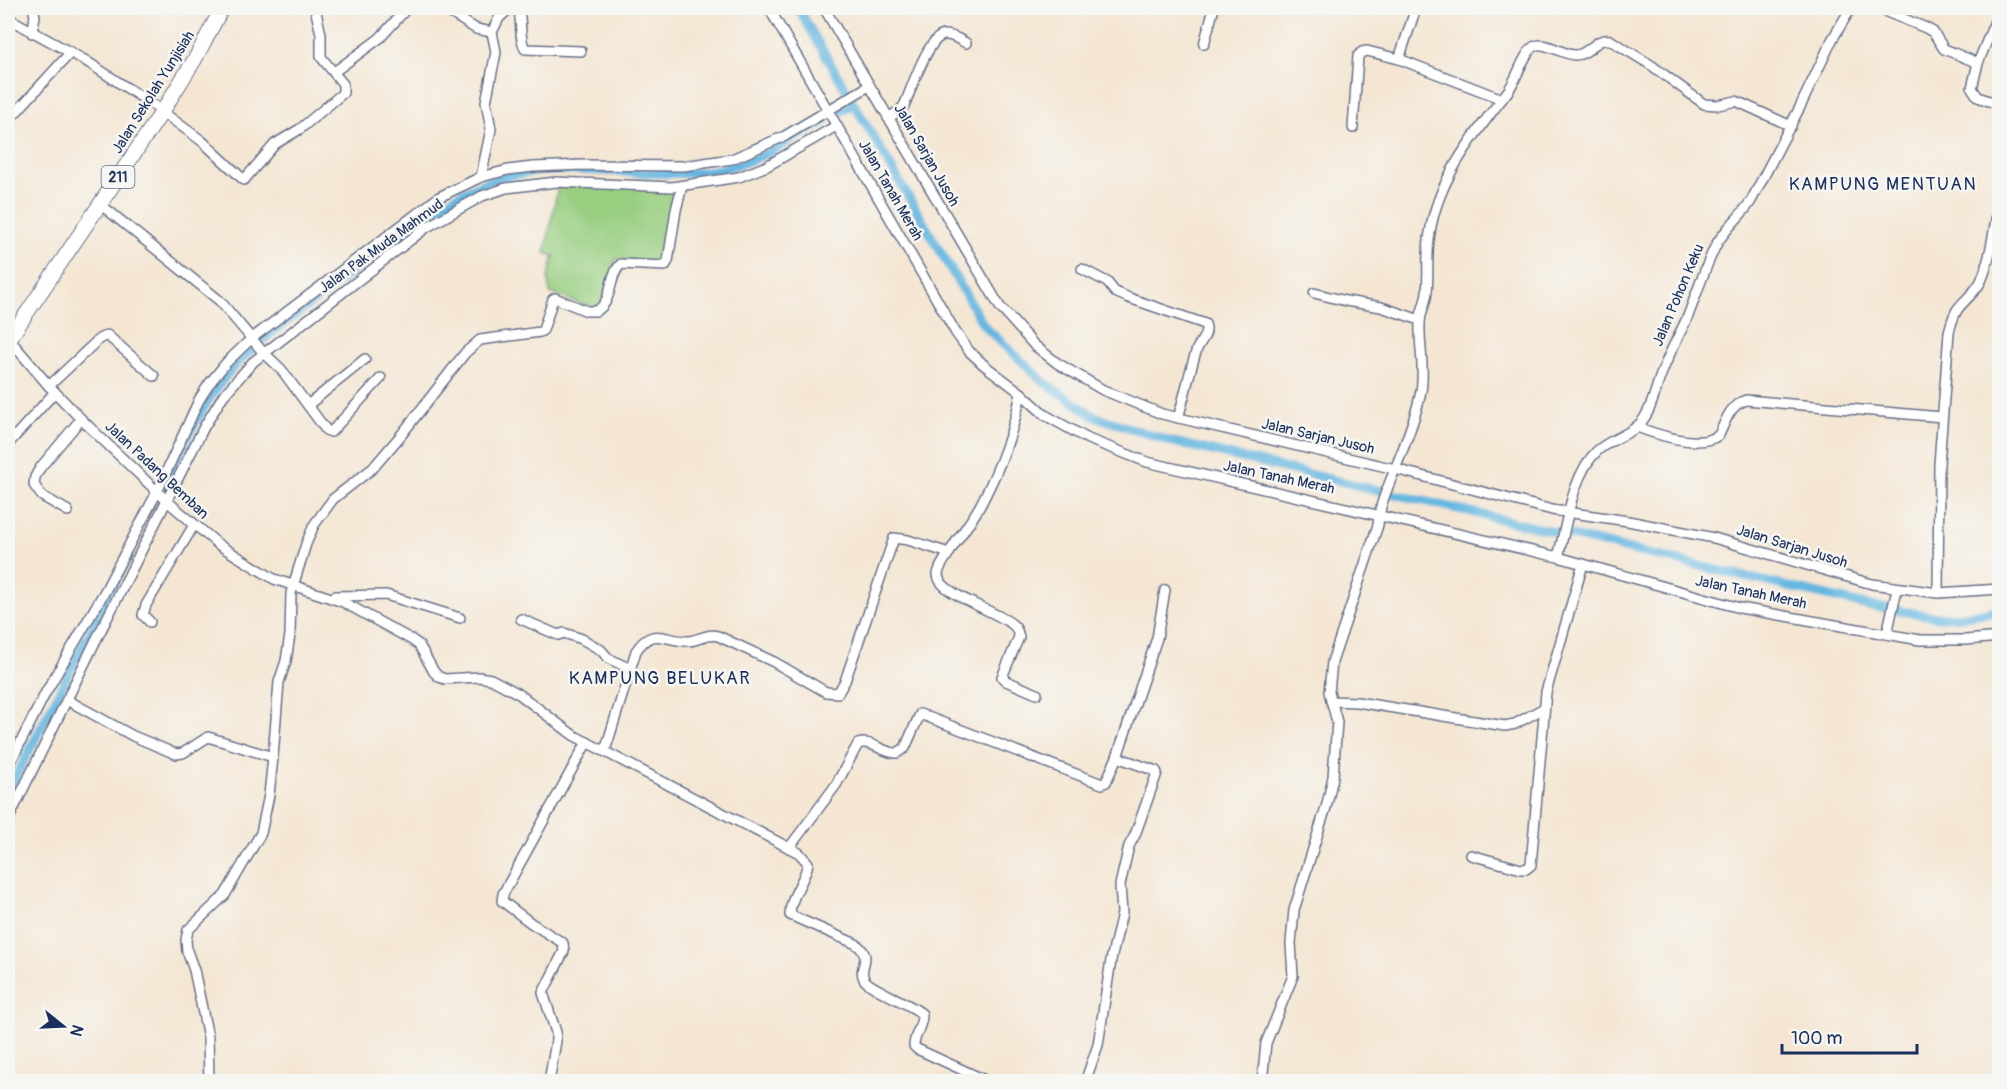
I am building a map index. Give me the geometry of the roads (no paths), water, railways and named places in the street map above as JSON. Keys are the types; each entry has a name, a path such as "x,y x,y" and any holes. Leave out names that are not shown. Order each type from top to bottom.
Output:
{"main road":[{"name":"Jalan Sekolah Yunjisiah","path":"8,340 162,112 195,59 222,8"}],"street":[{"path":"32,33 35,16 33,8"},
{"path":"8,18 32,33 71,52 162,112 202,141 244,180 275,144 300,129 343,93 343,84 319,52 321,34 315,8"},
{"path":"334,72 380,38 407,8"},
{"path":"443,8 476,29 492,32"},
{"path":"481,177 491,129 486,102 496,52 492,32 499,18 510,8"},
{"path":"518,8 521,17 522,43 525,49 581,51"},
{"name":"Jalan Tanah Merah","path":"769,8 956,333 969,351 984,365 1021,393 1045,415 1067,428 1147,462 1380,510 1729,605 1929,640 2000,638"},
{"name":"Jalan Sarjan Jusoh","path":"824,8 1000,307 1018,328 1056,363 1080,378 1135,404 1178,418 1570,513 1628,521 1714,538 1783,556 1896,593 2000,589"},
{"path":"1204,44 1214,8"},
{"path":"1399,59 1416,8"},
{"name":"Jalan Pohon Keku","path":"1558,557 1575,489 1588,461 1599,449 1637,427 1649,411 1664,366 1678,339 1721,235 1744,213 1751,201 1791,126 1832,40 1851,8"},
{"path":"1877,8 1926,28 1933,32 1944,50 1978,63"},
{"path":"2000,9 1978,63 1972,88 1974,94 2000,105"},
{"path":"888,118 904,105 927,53 939,37 952,36 966,43"},
{"path":"1262,1082 1266,1043 1293,976 1291,943 1294,910 1327,804 1333,777 1337,722 1329,692 1332,662 1378,525 1380,510 1421,391 1420,320 1427,293 1430,231 1445,186 1472,138 1512,85 1528,52 1533,46 1540,44 1574,55 1584,53 1604,39 1610,40 1651,65 1704,104 1718,105 1736,101 1791,126"},
{"path":"1353,128 1358,56 1367,51 1399,59 1502,99"},
{"path":"8,119 71,52"},
{"path":"8,820 162,497 188,422 209,384 226,363 438,197 481,177 533,167 583,165 623,175 732,159 785,136 869,86"},
{"name":"Jalan Pak Muda Mahmud","path":"162,497 223,396 238,376 263,352 427,227 482,196 506,188 623,175 682,186 739,177 794,152 836,126"},
{"path":"209,1082 208,1037 186,940 188,930 225,896 261,834 269,795 279,682 286,661 290,636 294,587 306,544 315,525 333,499 373,468 465,353 480,340 540,332 543,330 555,298 588,311 596,311 604,304 614,273 621,264 665,266 668,261 682,186"},
{"path":"1938,593 1942,417 1949,332 1953,317 1959,307 1976,290 1986,269 2000,198"},
{"path":"100,204 174,266 220,300 253,341 281,369 321,425 331,432 381,378"},
{"path":"1082,269 1107,282 1115,292 1205,324 1206,334 1198,349 1178,418"},
{"path":"1314,293 1381,307 1420,320"},
{"path":"8,444 52,389 99,339 107,335 154,376"},
{"name":"Jalan Padang Bemban","path":"8,340 81,419 194,525 248,564 274,579 330,597"},
{"path":"308,405 365,359"},
{"path":"1021,393 1012,431 989,488 939,570 938,577 942,583 974,604 1014,625 1019,637 1002,677 1006,681 1037,694"},
{"path":"1637,427 1669,437 1707,441 1719,435 1730,412 1737,403 1746,400 1942,417"},
{"path":"68,511 42,496 34,485 35,477 81,419"},
{"path":"8,767 46,692 162,497"},
{"path":"150,622 144,615 146,605 194,525"},
{"path":"605,751 636,651 648,639 664,636 692,641 710,634 718,636 757,653 826,692 838,693 845,681 894,538 949,553"},
{"path":"1471,855 1521,869 1526,869 1531,865 1544,708 1549,676 1583,564"},
{"path":"789,848 836,785 858,744 865,743 887,753 897,753 905,747 920,714 1102,784 1108,779 1117,757 1156,638 1166,590"},
{"path":"1888,631 1896,593"},
{"path":"330,597 386,595 460,618"},
{"path":"330,597 355,608 419,645 434,672 439,676 445,679 479,676 490,679 519,694 573,735 799,853 808,863 792,901 790,915 856,944 863,950 866,954 863,973 867,982 914,1007 922,1014 923,1018 914,1041 917,1049 989,1082"},
{"path":"521,619 558,635 564,633 582,639 601,650 608,658 630,669"},
{"path":"67,700 133,736 176,754 183,753 207,737 273,757"},
{"path":"1331,701 1357,702 1505,726 1515,724 1544,708"},
{"path":"549,1082 556,1032 543,993 564,947 559,940 502,901 503,894 587,742"},
{"path":"1085,1082 1098,1045 1111,960 1122,913 1120,885 1129,846 1157,774 1156,771 1117,757"}],"waterway":[{"path":"798,8 984,326 1044,382 1094,416 1169,441 1870,606 1939,617 1964,616 2000,610"},
{"path":"842,111 854,104"},
{"path":"165,484 207,402 225,377 248,353 411,227 461,194 491,180 533,172 585,170 663,174 715,170 763,155 825,121"},
{"path":"8,792 129,555"}],"district":[{"name":"KAMPUNG MENTUAN","path":"1883,184"},
{"name":"KAMPUNG BELUKAR","path":"660,678"}]}
